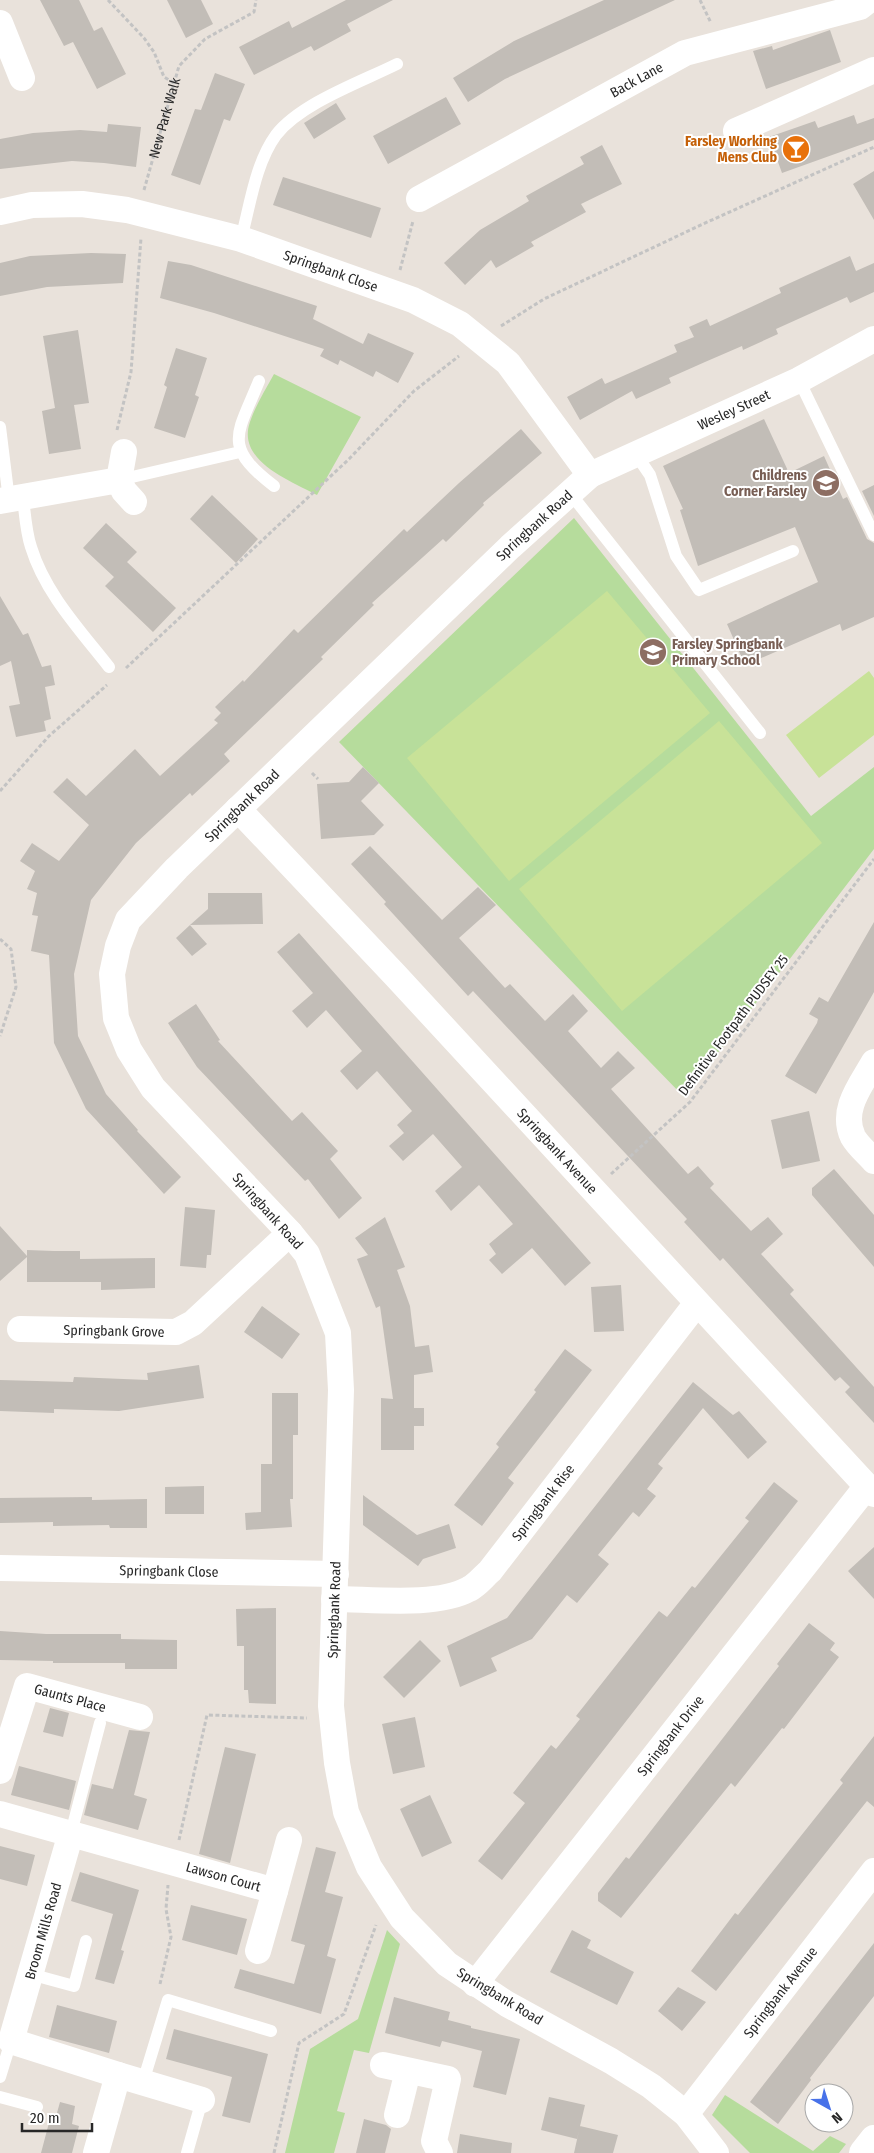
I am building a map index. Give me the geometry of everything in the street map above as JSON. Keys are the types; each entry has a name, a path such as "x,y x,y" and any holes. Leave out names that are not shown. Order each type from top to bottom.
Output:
{"street":[{"name":"Back Lane","path":"419,199 685,53 860,7 869,0"},
{"path":"3,38 22,78"},
{"path":"736,131 874,70"},
{"name":"Springbank Close","path":"0,212 32,205 82,204 140,213 240,239 394,293 460,324 508,363 590,475"},
{"name":"Wesley Street","path":"590,475 799,380 874,339"},
{"path":"124,452 119,480 124,491 134,502"},
{"name":"Springbank Road","path":"590,475 510,547 177,868 128,920 118,946 112,974 116,1018 129,1050 153,1088 290,1233 307,1254 338,1332 341,1390 333,1718 337,1763 346,1812 369,1867 402,1918 437,1953 475,1984 612,2061 651,2086 686,2114 716,2153"},
{"path":"10,500 119,480"},
{"name":"Springbank Avenue","path":"238,810 395,975 871,1490"},
{"path":"874,1062 851,1103 848,1118 854,1138 874,1161"},
{"name":"Springbank Grove","path":"20,1329 176,1332 193,1322 290,1233"},
{"name":"Springbank Rise","path":"335,1586 429,1600 448,1597 470,1588 490,1571 697,1303"},
{"name":"Springbank Drive","path":"475,1984 871,1490"},
{"name":"Springbank Close","path":"0,1568 335,1586"},
{"name":"Gaunts Place","path":"0,1770 27,1686 140,1717"},
{"path":"0,1814 174,1862"},
{"name":"Broom Mills Road","path":"9,2031 30,1974 70,1833"},
{"name":"Lawson Court","path":"258,1950 289,1840"},
{"name":"Lawson Court","path":"174,1862 275,1891"},
{"name":"Springbank Avenue","path":"686,2114 874,1871"},
{"path":"9,2031 118,2075 202,2100"},
{"path":"397,2115 395,2068 448,2079 434,2141 440,2153"},
{"path":"96,2153 118,2075"}],"lane":[{"path":"240,239 260,167 276,135 301,111 397,64"},
{"path":"799,380 874,535"},
{"path":"259,381 241,426 237,444 240,452 258,474 274,486"},
{"path":"0,427 10,500 44,578 66,612 109,667"},
{"path":"119,480 240,452"},
{"path":"635,453 650,475 676,556 698,590 793,551"},
{"path":"570,493 760,733"},
{"path":"70,1833 100,1723"},
{"path":"30,1974 74,1986 86,1941"},
{"path":"143,2082 168,2000 271,2031"},
{"path":"0,2077 9,2031"},
{"path":"0,2097 37,2107"},
{"path":"187,2153 202,2100"}],"path":[{"path":"108,0 144,38 154,52 164,77 174,83"},
{"name":"New Park Walk","path":"124,452 116,440 131,372 141,235 140,213 144,190 174,83 179,66 205,39 254,12 256,0"},
{"path":"124,670 349,459 414,392 479,340 544,299 703,224 874,147"},
{"path":"394,293 419,199"},
{"path":"0,791 49,736 109,683"},
{"name":"Definitive Footpath PUDSEY 25","path":"594,1190 690,1102 874,859"},
{"path":"0,939 11,949 16,987 0,1036"},
{"path":"168,2000 159,1987 171,1937 166,1909 166,1892 207,1714 333,1718"},
{"path":"274,2153 299,2042 344,2014 387,1894"}],"green space":[{"path":"274,374 361,417 317,495 268,468 258,459 251,448 248,436 250,422"},
{"name":"Farsley Springbank Primary School","path":"574,518 811,816 874,767 874,849 684,1097 339,742"},
{"path":"607,591 710,713 509,881 407,758"},
{"path":"869,671 874,678 874,735 819,778 786,735"},
{"path":"719,721 822,843 622,1011 519,889"},
{"path":"387,1930 400,1944 369,2053 354,2050 337,2111 345,2113 334,2153 285,2153 310,2049 358,2019"},
{"path":"725,2095 813,2151 830,2136 846,2144 839,2153 750,2153 712,2115"}],"building":[{"path":"40,0 79,0 94,31 102,27 126,74 97,89 73,42 64,46"},
{"path":"167,0 201,0 213,24 186,38"},
{"path":"346,0 393,0 347,24 351,31 314,51 311,46 254,75 239,47 289,21 292,28"},
{"path":"604,0 675,0 505,79 468,102 453,78 514,41"},
{"path":"830,30 841,62 766,89 753,51 772,46 773,50"},
{"path":"215,73 245,84 230,121 224,119 200,185 171,175 195,109 201,110"},
{"path":"446,97 461,124 388,164 373,136"},
{"path":"336,103 346,119 314,139 304,123"},
{"path":"854,115 857,124 874,118 874,140 782,173 769,137 815,121 818,128"},
{"path":"108,124 141,127 136,167 72,161 0,169 0,139 33,133 80,130 107,132"},
{"path":"602,145 622,184 581,204 586,212 531,242 534,246 496,268 491,260 465,285 444,263 480,230 529,201 526,196 584,164 580,157"},
{"path":"874,171 874,220 853,184"},
{"path":"283,177 381,208 371,238 273,205"},
{"path":"91,253 126,254 123,283 47,287 0,296 0,263 30,256"},
{"path":"850,256 856,271 874,263 874,292 850,303 847,297 776,329 778,334 743,350 742,346 669,378 671,383 636,399 632,391 580,420 567,397 602,378 605,384 677,352 674,345 694,337 689,327 707,319 710,326 781,293 779,288"},
{"path":"168,261 191,265 317,306 313,319 363,344 368,333 414,353 398,383 376,371 373,377 340,360 338,365 320,356 324,349 214,313 160,298"},
{"path":"78,330 89,403 74,405 81,449 49,454 42,411 55,408 43,336"},
{"path":"176,348 207,358 195,395 199,397 185,438 154,428 167,387 164,385"},
{"path":"764,419 789,473 824,456 843,499 847,497 867,539 874,543 874,617 842,631 840,624 745,665 727,624 818,582 795,527 698,566 680,510 683,509 663,466"},
{"path":"521,429 542,453 483,503 484,505 446,542 443,539 372,603 374,605 321,657 323,659 224,754 230,761 192,796 190,793 136,843 91,900 74,974 78,1036 106,1094 137,1131 181,1177 164,1194 86,1109 54,1043 49,955 31,951 38,916 32,915 37,893 27,889 35,871 20,861 32,843 59,861 89,825 53,792 67,778 86,796 135,749 160,776 218,723 214,720 221,713 215,707 243,680 244,682 294,629 298,633 404,529 407,532"},
{"path":"874,485 874,516 862,491"},
{"path":"212,495 258,539 236,563 190,519"},
{"path":"106,523 137,552 127,562 176,608 153,632 105,586 114,577 83,548"},
{"path":"0,596 23,635 28,633 42,667 51,665 55,685 45,687 51,719 44,721 46,731 16,737 9,706 20,704 11,661 0,666"},
{"path":"363,767 379,783 361,801 384,825 374,835 321,839 317,784 349,782"},
{"path":"370,846 442,920 478,887 496,905 459,938 505,988 510,984 545,1021 573,994 588,1011 568,1031 601,1068 618,1051 635,1068 611,1089 688,1174 698,1166 714,1184 710,1188 751,1231 768,1217 783,1234 761,1254 794,1290 790,1294 874,1387 874,1423 845,1392 850,1387 840,1377 835,1381 723,1258 720,1261 684,1222 687,1219 473,991 468,996 384,904 386,902 351,864"},
{"path":"208,893 262,893 263,924 190,925 208,909"},
{"path":"874,922 874,992 816,1094 785,1076 817,1023 818,1019 809,1014 819,997 828,1002"},
{"path":"190,925 207,944 192,956 176,938"},
{"path":"299,933 591,1263 565,1286 532,1248 502,1274 489,1260 496,1254 489,1244 513,1224 479,1185 451,1211 435,1191 462,1167 433,1134 403,1161 389,1146 404,1133 397,1125 412,1111 377,1071 357,1090 340,1071 362,1051 326,1010 307,1028 292,1011 313,993 277,952"},
{"path":"196,1004 220,1040 218,1041 292,1121 302,1112 338,1151 330,1159 362,1198 339,1219 308,1179 305,1181 197,1067 168,1023"},
{"path":"809,1111 820,1161 782,1169 771,1120"},
{"path":"834,1169 874,1215 874,1267 812,1195 812,1188"},
{"path":"185,1207 215,1210 211,1255 207,1255 206,1268 180,1266"},
{"path":"385,1217 405,1267 397,1270 410,1306 415,1347 429,1345 433,1372 414,1375 414,1408 424,1408 424,1426 414,1426 414,1450 381,1450 381,1398 393,1399 380,1306 376,1308 357,1259 368,1255 355,1238"},
{"path":"0,1226 27,1256 27,1250 80,1251 80,1259 155,1258 155,1288 101,1290 101,1282 27,1282 27,1257 0,1281"},
{"path":"621,1285 624,1331 594,1332 591,1287"},
{"path":"262,1306 300,1334 282,1359 244,1332"},
{"path":"565,1349 592,1370 508,1478 514,1483 482,1526 454,1505 499,1447 496,1444 536,1392 534,1390"},
{"path":"199,1365 204,1398 119,1411 54,1409 54,1413 0,1411 0,1380 73,1382 74,1377 148,1380 147,1373"},
{"path":"693,1382 733,1415 739,1411 767,1442 748,1459 703,1408 658,1464 663,1468 647,1489 656,1496 639,1517 633,1512 598,1555 609,1564 577,1603 567,1595 532,1639 491,1658 497,1671 460,1687 447,1646 507,1618"},
{"path":"272,1393 298,1393 298,1435 293,1435 293,1499 290,1499 292,1527 246,1530 245,1513 261,1512 261,1464 272,1464"},
{"path":"774,1482 798,1501 502,1880 478,1861 525,1803 513,1793 551,1745 556,1749 580,1719 576,1716 659,1611 667,1617 692,1586 695,1588 749,1521 745,1518"},
{"path":"204,1486 204,1514 165,1514 165,1487"},
{"path":"363,1495 417,1535 449,1524 456,1548 423,1559 418,1566 363,1525"},
{"path":"92,1497 92,1500 147,1499 147,1528 110,1528 109,1525 53,1526 53,1522 0,1523 0,1498"},
{"path":"874,1547 874,1599 848,1571"},
{"path":"276,1608 276,1704 249,1703 248,1690 244,1690 244,1646 237,1646 236,1609"},
{"path":"809,1623 835,1643 830,1650 839,1657 784,1729 782,1728 735,1787 731,1783 621,1918 598,1901 598,1893 626,1857 629,1859 779,1666 777,1664"},
{"path":"0,1631 46,1634 121,1634 121,1639 177,1640 177,1669 125,1669 125,1663 53,1663 53,1661 0,1660"},
{"path":"420,1640 441,1661 404,1698 383,1677"},
{"path":"50,1708 69,1713 63,1737 43,1732"},
{"path":"415,1717 425,1767 393,1774 382,1724"},
{"path":"129,1730 150,1732 134,1795 147,1799 138,1830 84,1815 92,1784 113,1789"},
{"path":"874,1736 874,1807 867,1801 716,1991 691,1971 735,1913 738,1915 843,1783 840,1780"},
{"path":"225,1747 256,1754 230,1863 199,1854"},
{"path":"19,1766 76,1781 69,1810 11,1795"},
{"path":"430,1795 452,1843 422,1857 400,1809"},
{"path":"0,1846 35,1855 27,1886 0,1879"},
{"path":"316,1847 336,1852 325,1892 343,1897 327,1956 336,1959 321,2014 234,1988 240,1969 294,1984 305,1945 291,1941"},
{"path":"80,1872 139,1890 121,1950 124,1951 114,1984 95,1979 113,1914 71,1901"},
{"path":"191,1905 247,1919 237,1955 182,1940"},
{"path":"572,1930 591,1940 587,1948 634,1972 617,2005 550,1972"},
{"path":"874,1943 874,1996 810,2078 809,2083 804,2083 804,2089 778,2124 750,2102"},
{"path":"678,1987 706,2002 682,2031 658,2011"},
{"path":"394,1997 450,2012 448,2020 471,2026 471,2028 520,2039 506,2095 473,2087 482,2051 442,2041 440,2047 385,2033"},
{"path":"57,2005 117,2021 109,2053 49,2037"},
{"path":"174,2029 268,2054 250,2123 222,2116 232,2077 166,2059"},
{"path":"549,2097 585,2105 577,2139 541,2130"},
{"path":"60,2102 75,2106 72,2124 79,2126 72,2153 41,2153 50,2119 55,2120"},
{"path":"364,2119 386,2125 391,2129 385,2153 356,2153"},
{"path":"580,2126 618,2135 613,2153 574,2153"},
{"path":"460,2134 512,2143 511,2153 457,2153"}],"place":[{"name":"Farsley Working Mens Club","path":"796,149"},
{"name":"Childrens Corner Farsley","path":"826,483"},
{"name":"Farsley Springbank Primary School","path":"653,652"}]}
